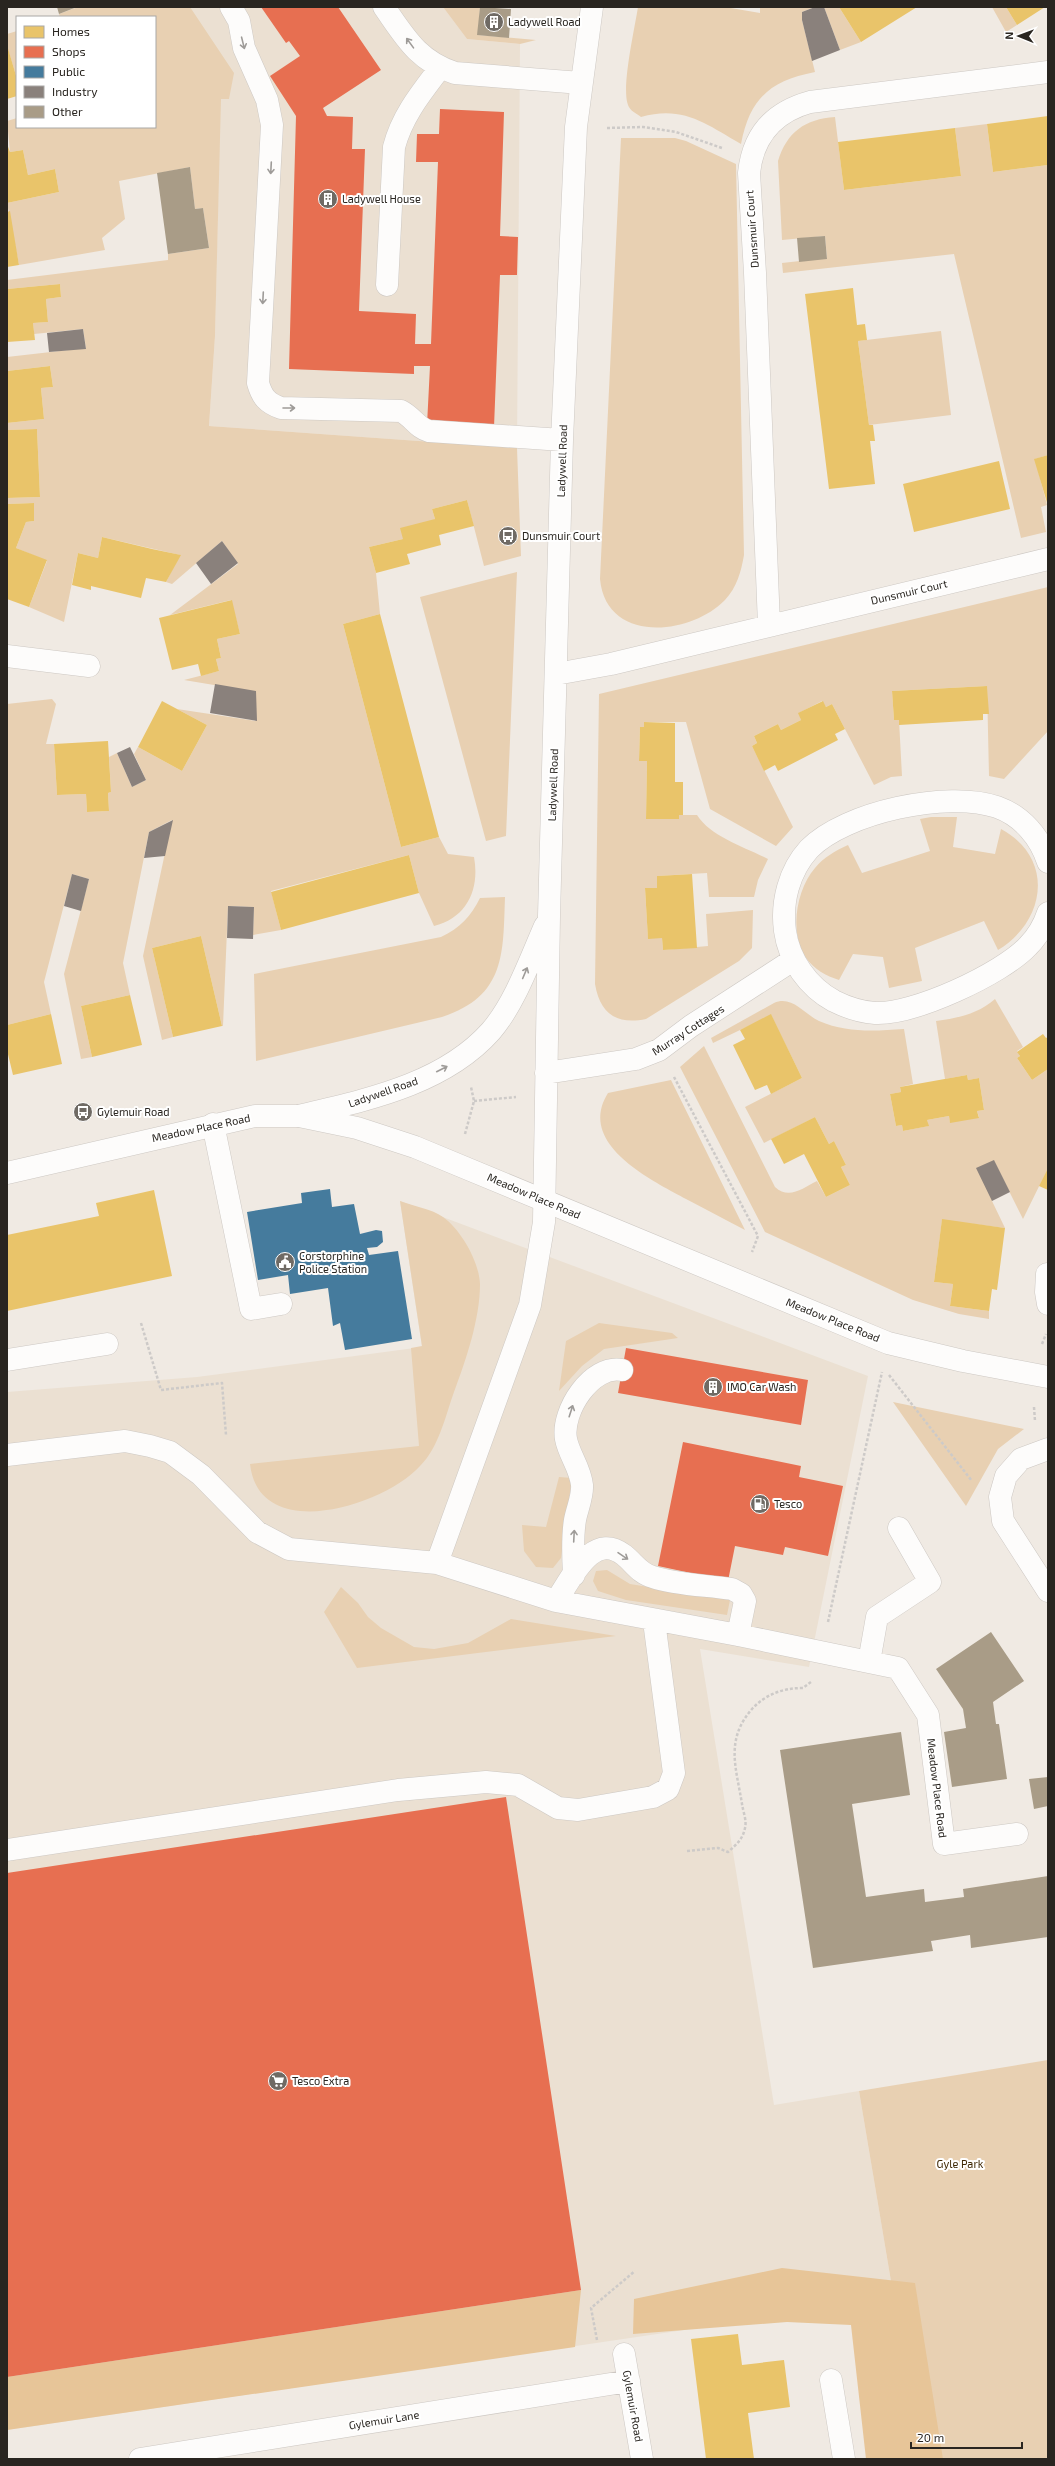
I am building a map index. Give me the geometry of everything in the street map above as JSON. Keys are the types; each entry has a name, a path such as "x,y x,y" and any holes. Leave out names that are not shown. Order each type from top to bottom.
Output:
{"street":[{"path":"231,7 239,21 244,48 267,100 272,126 258,383 262,397 270,404 281,408 401,411 409,415 421,429 429,431 562,440"},
{"path":"384,7 416,51 440,68 455,73 581,84"},
{"name":"Ladywell Road","path":"437,1563 530,1305 540,1254 545,1200 549,916 562,440 576,127 592,7"},
{"path":"387,284 394,147 399,128 407,112 440,68"},
{"name":"Dunsmuir Court","path":"769,625 756,273 749,172 750,159 758,137 769,123 785,111 803,104 1048,72"},
{"name":"Dunsmuir Court","path":"556,674 611,664 1048,559"},
{"path":"7,656 89,666"},
{"path":"1048,862 1040,843 1026,826 1013,815 982,803 942,802 915,804 859,820 821,838 810,849 794,871 785,895 783,919 786,939 793,960 803,975 816,989 834,1001 854,1009 868,1012 897,1011 952,992 1017,956 1029,946 1040,931 1048,913"},
{"name":"Ladywell Road","path":"299,1116 364,1100 412,1084 463,1056 491,1031 519,987 549,916"},
{"name":"Murray Cottages","path":"546,1073 636,1059 659,1050 691,1026 793,960"},
{"name":"Meadow Place Road","path":"7,1173 213,1124 255,1116 299,1116 357,1128 415,1147 888,1343 963,1362 1048,1377"},
{"path":"213,1124 251,1309 282,1304"},
{"path":"1047,1274 1046,1292 1048,1304"},
{"path":"7,1360 107,1344"},
{"path":"574,1575 575,1521 582,1486 578,1466 566,1438 570,1410 581,1390 598,1374 614,1368 622,1370"},
{"path":"7,1455 125,1441 150,1446 170,1452 201,1476 257,1532 289,1549 437,1563 556,1601 654,1621 738,1635 869,1662 878,1617 930,1582 899,1528"},
{"path":"1048,1449 1021,1459 1006,1476 1000,1497 1003,1521 1048,1591"},
{"path":"556,1601 587,1556 595,1550 608,1548 623,1554 640,1571 652,1577 732,1589 741,1594 745,1601 738,1635"},
{"path":"7,1850 398,1790 486,1782 518,1785 558,1808 578,1810 653,1797 668,1789 674,1773 654,1621"},
{"name":"Meadow Place Road","path":"869,1662 898,1668 928,1715 944,1844 1017,1834"},
{"name":"Gylemuir Road","path":"624,2354 642,2459"},
{"path":"831,2380 844,2459"},
{"name":"Gylemuir Lane","path":"140,2459 629,2381"}],"path":[{"path":"576,127 643,128 676,132 694,136 750,159"},
{"path":"659,1050 758,1236 741,1282"},
{"path":"456,1164 474,1100 463,1056"},
{"path":"474,1100 546,1095"},
{"path":"141,1323 161,1390 222,1383 226,1435"},
{"path":"883,1368 974,1484"},
{"path":"594,2329 591,2308 635,2271"}],"shaded area":[{"path":"170,7 443,7 467,39 520,44 517,448 209,426 215,336 219,161"},
{"path":"400,1201 868,1376 809,1667 700,1649 774,2105 859,2091 894,2299 7,2430 7,1392 197,1377 422,1347"},
{"path":"782,2268 915,2283 943,2459 866,2459 851,2325 787,2322 633,2334 634,2299"},
{"path":"581,2290 575,2347 7,2430 7,2377"}],"green space":[{"path":"78,7 190,7 234,73 229,99 221,99 215,336 209,426 517,448 521,556 484,566 467,500 432,509 435,519 403,539 369,547 376,573 380,614 343,624 401,847 439,837 448,854 474,857 475,880 473,891 463,909 445,922 434,926 419,893 409,855 271,891 281,930 253,935 254,907 228,906 223,1026 201,936 152,948 173,1037 162,1040 143,956 172,820 149,832 123,963 130,995 81,1006 92,1057 81,1059 64,974 89,879 72,874 44,982 51,1014 7,1025 7,704 52,699 56,704 46,744 54,744 57,795 86,794 87,812 109,811 108,793 111,792 109,757 117,753 132,787 146,780 134,754 138,747 182,771 207,725 177,709 256,721 256,692 184,680 219,671 216,659 221,658 217,639 240,634 231,600 170,615 238,564 222,541 172,584 166,582 180,555 102,537 98,558 78,553 64,622 29,607 47,561 16,548 26,522 34,521 34,503 7,504 7,498 40,497 37,429 7,430 7,423 44,419 41,388 53,387 50,366 7,371 7,357 86,348 83,329 34,334 33,323 48,322 46,299 61,297 60,284 7,289 7,280 168,260 168,254 209,248 203,208 195,209 190,167 119,181 125,219 102,238 105,250 19,265 7,203 59,192 55,169 28,175 23,150 10,152 7,121 16,118 16,128 156,128 156,16 60,16 59,14"},
{"path":"443,7 480,7 478,35 536,40 520,44 467,39"},
{"path":"638,7 725,7 760,13 760,7 815,7 802,12 802,20 815,72 786,81 764,94 750,115 741,144 694,118 669,113 641,117 630,109 626,97 627,72"},
{"path":"824,7 839,7 861,42 840,50"},
{"path":"992,7 1006,7 1017,25 1006,32"},
{"path":"16,31 16,76 7,46 7,34"},
{"path":"835,117 844,190 961,176 955,128 987,124 993,172 1048,165 1048,455 1035,459 1047,505 1041,507 1046,532 1021,538 954,254 783,273 782,263 827,258 825,236 782,240 778,161 786,142 799,129 806,124 824,118"},
{"path":"621,138 675,138 686,141 736,164 744,555 738,579 733,590 725,600 710,612 692,621 672,626 652,627 633,624 617,615 606,600 600,579"},
{"path":"941,331 951,415 869,425 858,341"},
{"path":"517,572 506,836 486,841 420,597"},
{"path":"1048,587 1048,731 1004,779 989,776 987,686 892,691 894,720 899,720 902,776 891,777 874,785 832,704 826,707 822,701 799,713 801,720 781,730 778,724 754,736 757,743 752,746 793,827 776,846 710,809 686,722 644,722 644,727 640,727 639,760 647,761 646,818 679,819 679,815 697,815 703,823 729,841 768,859 758,880 754,897 709,897 707,873 657,876 657,888 645,889 648,938 662,938 663,950 708,946 706,914 753,910 752,948 739,961 646,1019 626,1020 612,1015 606,1010 597,994 595,984 599,694"},
{"path":"931,817 957,817 953,847 995,854 1001,829 1018,841 1030,856 1036,872 1038,890 1034,907 1026,923 1014,938 998,950 984,921 915,948 922,981 889,988 883,957 853,954 839,980 817,969 809,962 801,948 796,924 799,900 808,877 822,861 848,845 862,873 930,851 920,819"},
{"path":"505,897 503,936 497,970 490,985 479,997 463,1008 442,1017 256,1061 254,974 441,937 454,930 464,921 480,898"},
{"path":"995,999 1023,1047 1017,1051 1020,1056 1017,1058 1032,1080 1048,1069 1048,1168 1023,1219 994,1161 992,1201 1005,1228 942,1220 934,1282 953,1284 950,1306 989,1311 989,1319 959,1314 913,1300 765,1232 680,1067 704,1046 775,1187 780,1191 791,1193 817,1181 826,1197 850,1185 841,1167 846,1165 834,1141 829,1144 815,1117 764,1143 745,1107 802,1078 771,1015 713,1043 711,1038 780,1001 792,1003 813,1018 840,1028 871,1031 904,1029 913,1084 900,1087 901,1092 890,1094 896,1126 902,1125 903,1131 928,1126 927,1120 949,1116 950,1122 979,1117 977,1111 984,1110 979,1078 968,1080 967,1075 945,1079 936,1021 975,1012"},
{"path":"671,1080 745,1230 655,1182 622,1158 609,1144 602,1128 601,1111 608,1093"},
{"path":"400,1201 439,1214 450,1223 468,1247 473,1256 479,1275 480,1284 478,1311 468,1353 437,1441 427,1458 420,1466 403,1481 380,1494 353,1504 325,1510 298,1511 275,1504 258,1489 250,1464 419,1446 411,1348 422,1346"},
{"path":"599,1323 672,1333 678,1338 604,1349 582,1366 559,1391 566,1341"},
{"path":"893,1402 1024,1429 998,1449 966,1506"},
{"path":"559,1477 572,1478 561,1558 553,1568 536,1567 524,1551 522,1525 546,1527"},
{"path":"607,1570 630,1584 730,1600 727,1615 626,1600 598,1591 593,1581 596,1571"},
{"path":"341,1587 358,1603 368,1617 381,1628 414,1647 434,1649 468,1643 511,1619 616,1636 357,1668 324,1612"},
{"name":"Gyle Park","path":"1048,2060 1048,2459 924,2459 894,2299 859,2091"}],"building: Homes":[{"path":"839,7 917,7 861,42"},
{"path":"1006,7 1045,7 1017,25"},
{"path":"7,45 16,76 16,96 7,99"},
{"path":"1048,116 1048,165 993,172 987,124"},
{"path":"955,128 961,176 844,190 838,142"},
{"path":"7,144 10,152 23,150 28,175 55,169 59,192 7,203"},
{"path":"10,211 19,265 7,267 7,212"},
{"path":"60,284 61,297 46,299 48,322 33,323 35,340 7,342 7,289"},
{"path":"853,288 857,325 865,324 867,340 858,341 869,425 873,425 875,441 870,441 875,484 829,489 805,294"},
{"path":"50,366 53,387 41,388 44,419 7,423 7,371"},
{"path":"37,429 40,497 7,498 7,430"},
{"path":"1048,455 1048,506 1034,459"},
{"path":"999,461 1010,509 914,532 903,484"},
{"path":"467,500 474,526 439,535 441,545 407,554 410,564 376,573 369,547 403,539 400,528 435,519 432,509"},
{"path":"34,503 34,521 26,522 16,548 47,560 29,607 7,599 7,504"},
{"path":"102,537 181,555 166,582 146,578 141,598 91,586 91,590 72,585 78,553 98,558"},
{"path":"232,600 240,634 217,639 221,658 216,659 219,671 201,676 198,664 172,670 159,618"},
{"path":"380,614 439,837 401,847 343,624"},
{"path":"987,686 989,714 983,714 983,720 899,725 899,720 894,720 892,691"},
{"path":"162,701 207,725 182,771 138,747"},
{"path":"823,701 826,707 832,704 845,729 835,734 838,740 778,771 775,765 764,771 752,746 757,743 754,736 778,724 781,730 801,720 798,713"},
{"path":"644,722 675,723 675,782 683,782 683,815 679,815 679,819 646,819 647,761 639,761 640,727 644,727"},
{"path":"108,741 111,792 108,793 109,811 87,812 86,794 57,795 54,744"},
{"path":"409,855 419,893 281,930 271,892"},
{"path":"692,874 697,948 663,950 662,938 648,939 645,888 657,888 657,876"},
{"path":"201,936 222,1026 173,1037 152,948"},
{"path":"130,995 142,1045 92,1057 81,1006"},
{"path":"51,1014 62,1064 13,1075 7,1050 7,1025"},
{"path":"771,1014 802,1078 771,1094 767,1085 755,1090 733,1045 745,1039 740,1030"},
{"path":"1043,1034 1046,1038 1048,1037 1048,1069 1032,1080 1017,1058 1020,1056 1017,1052"},
{"path":"967,1075 968,1080 979,1078 984,1110 977,1111 979,1118 950,1123 949,1116 927,1120 929,1126 903,1131 902,1125 896,1126 890,1094 901,1092 900,1087"},
{"path":"815,1117 829,1144 834,1141 846,1165 841,1167 850,1185 826,1197 804,1154 784,1164 771,1139"},
{"path":"1048,1168 1048,1190 1039,1186"},
{"path":"154,1190 172,1276 7,1311 7,1235 99,1216 96,1203"},
{"path":"942,1219 1005,1228 997,1290 992,1289 989,1311 950,1306 953,1284 934,1282"},
{"path":"738,2334 742,2365 784,2360 790,2407 748,2413 754,2459 706,2459 691,2339"}],"building: Shops":[{"name":"Ladywell House","path":"261,7 338,7 381,70 323,108 327,116 353,117 352,149 365,149 359,311 416,314 415,344 431,344 438,162 416,162 417,134 439,134 440,109 504,112 500,236 518,237 517,275 500,275 494,427 427,425 430,366 414,366 414,374 289,369 296,116 270,76 300,56 289,41 286,43"},
{"name":"IMO Car Wash","path":"626,1348 808,1380 801,1425 618,1393"},
{"path":"683,1442 801,1466 799,1477 843,1486 828,1556 785,1547 783,1555 735,1546 728,1581 658,1566"},
{"name":"Tesco Extra","path":"506,1797 581,2290 7,2377 7,1873"}],"building: Public":[{"path":"330,1189 332,1207 354,1204 360,1234 376,1230 382,1231 383,1242 377,1247 367,1248 369,1255 398,1251 412,1339 345,1350 340,1323 333,1326 328,1288 290,1294 288,1275 258,1280 247,1212 302,1203 301,1193"}],"building: Industry":[{"path":"815,7 824,7 840,50 812,61 802,20 802,12"},
{"path":"83,329 86,349 49,352 47,333"},
{"path":"222,541 238,563 211,584 196,563"},
{"path":"215,684 256,691 257,721 210,713"},
{"path":"130,747 146,780 132,787 117,753"},
{"path":"173,820 165,856 144,858 149,832"},
{"path":"72,874 89,879 81,911 64,906"},
{"path":"228,906 254,907 253,939 227,938"},
{"path":"994,1160 1010,1192 992,1201 976,1168"}],"building: Other":[{"path":"57,7 77,7 59,14"},
{"name":"Ladywell Road","path":"480,7 511,9 509,38 477,35"},
{"path":"190,167 195,209 203,208 209,248 168,254 157,173"},
{"path":"825,236 827,259 799,262 797,238"},
{"path":"991,1632 1024,1681 993,1702 996,1724 999,1724 1007,1779 952,1787 944,1732 966,1728 963,1709 936,1669"},
{"path":"901,1732 910,1795 852,1804 866,1897 924,1889 925,1902 964,1897 963,1889 1048,1876 1048,1937 971,1948 970,1935 931,1941 933,1951 813,1968 780,1750"},
{"path":"1048,1777 1048,1806 1034,1809 1029,1779"}],"place":[{"name":"Ladywell Road","path":"494,22"},
{"name":"Ladywell House","path":"328,199"},
{"name":"Dunsmuir Court","path":"508,536"},
{"name":"Gylemuir Road","path":"83,1112"},
{"name":"Corstorphine Police Station","path":"285,1262"},
{"name":"IMO Car Wash","path":"713,1387"},
{"name":"Tesco","path":"760,1504"},
{"name":"Tesco Extra","path":"278,2081"}]}
